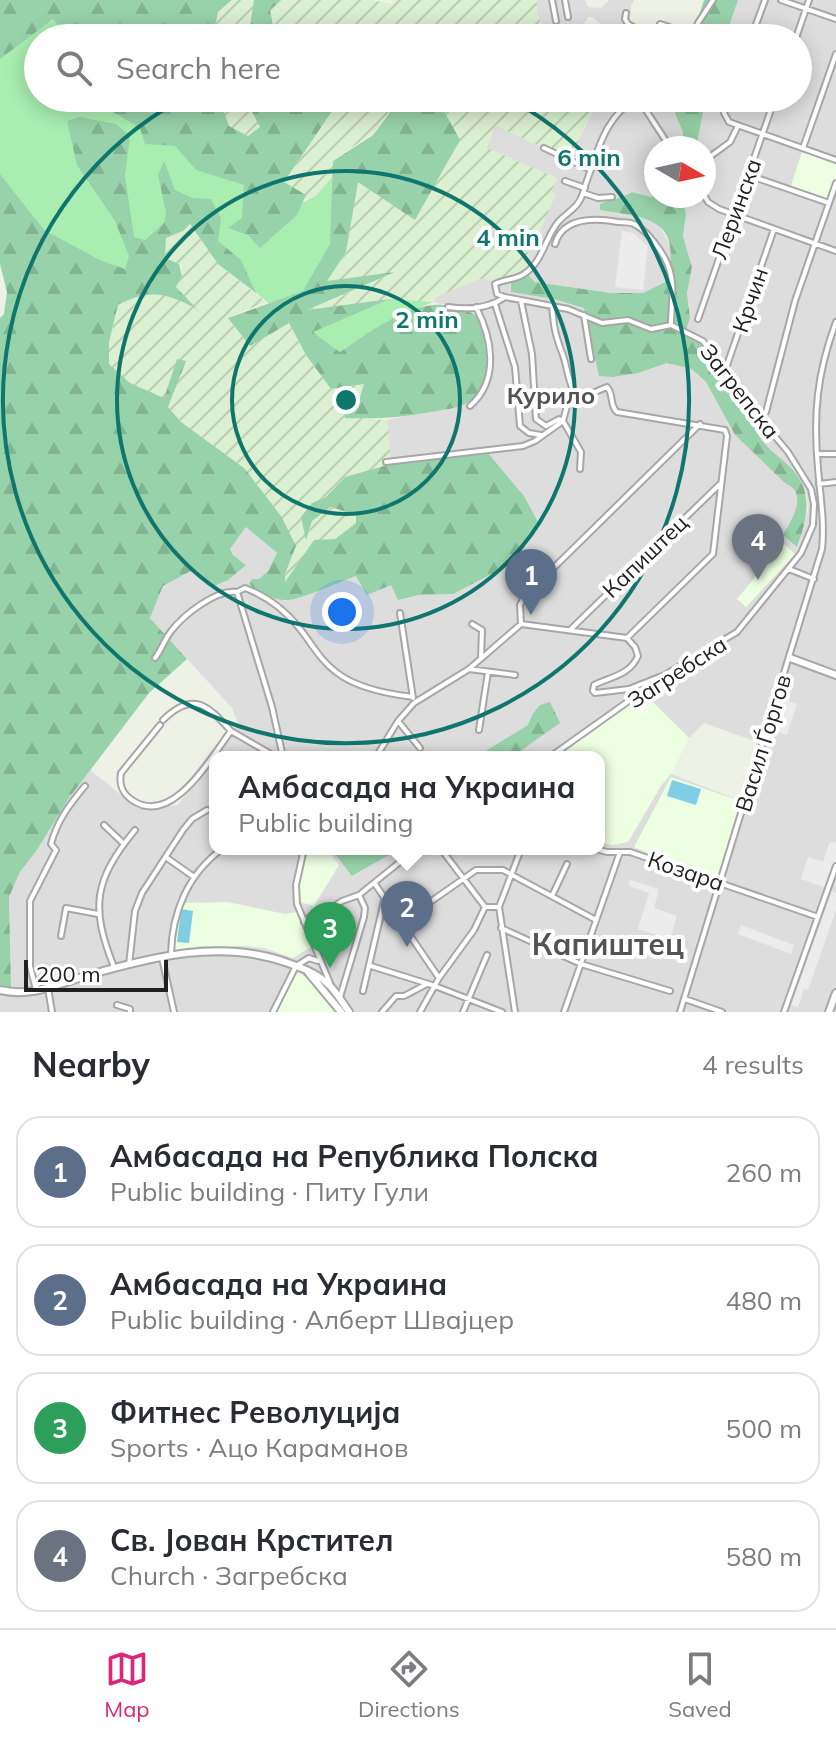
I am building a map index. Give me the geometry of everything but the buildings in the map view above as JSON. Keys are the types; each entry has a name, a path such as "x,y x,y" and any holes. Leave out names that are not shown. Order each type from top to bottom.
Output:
{"street":[{"path":"552,0 556,21"},
{"path":"565,0 568,17"},
{"path":"698,24 713,0"},
{"path":"756,24 765,0"},
{"path":"781,0 836,19"},
{"path":"801,24 809,0"},
{"path":"626,13 628,24"},
{"path":"803,148 836,54"},
{"path":"555,244 557,235 562,231 590,218 636,225 656,246 669,266 673,296 671,325 654,329 628,320 602,323 552,305 497,294 495,284 520,277 530,269 553,230 579,205 610,121 617,112"},
{"path":"647,112 663,136"},
{"path":"726,112 724,117 738,126 836,160"},
{"name":"Леринска","path":"698,319 770,112"},
{"path":"716,152 730,142 738,126"},
{"path":"544,148 591,170"},
{"path":"748,175 829,203"},
{"path":"565,181 598,198 612,197"},
{"path":"766,412 795,301 836,183"},
{"path":"716,208 836,251"},
{"name":"Крчин","path":"725,371 774,229"},
{"path":"448,307 465,309 495,304 505,297"},
{"path":"521,300 532,354 536,419 546,426 559,419 563,421 581,452 580,469"},
{"path":"495,304 515,367 520,426 529,433 544,436"},
{"path":"552,305 554,335 562,350 568,382 577,398"},
{"path":"470,406 482,391 491,366 485,327 476,307"},
{"path":"584,315 591,359"},
{"name":"Васил Ѓоргов","path":"680,1012 814,579 824,534 817,454 818,380 836,322"},
{"name":"Загрепска","path":"671,325 703,341 752,409 788,452 811,489 813,525 805,546 789,569"},
{"path":"386,462 512,448 535,441 563,421 568,404 607,387 617,412 721,428 727,436 713,554 627,638"},
{"path":"521,624 520,605 524,597 700,424"},
{"path":"817,454 836,454"},
{"path":"819,484 836,482"},
{"name":"Капиштец","path":"570,630 721,483"},
{"path":"789,569 814,579"},
{"name":"Загребска","path":"560,750 668,673 737,632 789,569"},
{"path":"155,658 171,630 208,600 220,593 245,588 277,607 299,627 321,659 340,676 413,700"},
{"path":"237,592 272,707 282,751"},
{"path":"400,613 413,700"},
{"path":"472,624 482,630 481,658"},
{"path":"380,751 413,700 469,669 521,624 627,638 637,651 636,660 620,675 594,685 593,691 603,694 629,689 668,673"},
{"path":"790,658 836,675"},
{"path":"469,669 515,675"},
{"path":"479,730 488,672"},
{"path":"209,759 181,794 163,805 143,805 125,794 120,782 121,773 162,723 180,707 195,703 210,708 231,731 266,751"},
{"path":"398,721 420,748"},
{"path":"215,751 231,731"},
{"path":"37,992 30,966 30,901 56,850 51,844 55,830 65,810 85,786"},
{"path":"129,965 138,902 192,819 207,810"},
{"path":"104,825 124,844"},
{"path":"115,968 98,914 104,878 113,857 135,830"},
{"path":"605,851 620,852"},
{"name":"Козара","path":"564,1012 620,852 630,852 818,917"},
{"path":"171,956 181,901 194,877 214,855"},
{"path":"303,855 296,896 320,962 349,1012"},
{"path":"304,922 318,910 327,911 359,895 409,855"},
{"path":"445,855 485,907"},
{"path":"515,1012 499,907 519,855"},
{"path":"166,858 194,877"},
{"path":"552,896 567,864"},
{"path":"784,1012 836,866"},
{"path":"400,923 476,870 503,870 596,920"},
{"path":"375,884 439,978"},
{"path":"339,999 364,917 365,908 359,895"},
{"path":"363,991 384,899"},
{"path":"485,907 499,907"},
{"path":"420,1012 439,978 474,930 485,907"},
{"path":"61,936 66,908 98,914"},
{"path":"501,928 581,964 670,991"},
{"path":"306,970 313,945"},
{"path":"0,990 37,992 115,968 206,950 271,957 306,970 333,989"},
{"path":"463,1012 487,955"},
{"path":"162,958 174,1012"},
{"path":"309,958 320,962"},
{"path":"273,1012 296,966 309,958"},
{"path":"371,966 502,1012"},
{"path":"306,970 341,1012"},
{"path":"382,1012 396,996 404,996 427,984"},
{"path":"48,988 52,1012"},
{"path":"829,1012 836,993"},
{"path":"685,999 722,1012"},
{"path":"117,1005 130,1009 130,1012"}],"shaded area":[{"path":"234,0 254,0 250,24 216,24 218,12"},
{"path":"281,0 371,0 392,4 394,0 537,0 537,14 542,24 273,24 270,10"},
{"path":"537,0 585,0 588,7 601,8 609,0 634,0 627,24 600,24 593,17 588,17 584,24 542,24 537,14"},
{"path":"738,0 836,0 836,1012 0,1012 0,985 11,987 9,897 20,872 90,770 139,809 178,805 209,763 209,855 336,855 353,876 390,855 605,855 605,843 613,845 671,774 739,800 757,742 704,723 689,738 645,695 566,751 520,751 559,723 532,715 529,725 486,751 218,751 238,723 232,708 150,618 163,586 194,570 245,564 232,555 230,549 246,527 277,553 268,571 259,579 289,600 356,576 391,585 399,600 419,595 453,594 420,460 391,464 387,420 438,410 468,310 433,302 438,296 480,278 511,281 554,299 584,307 658,365 680,364 693,369 706,382 735,435 785,483 791,485 797,496 798,546 808,511 807,496 797,474 762,442 710,352 686,330 690,318 687,293 692,267 683,236 685,208 716,208 716,136 698,136 703,112 812,112 812,24 730,24"},
{"path":"224,112 252,112 261,128 248,136 229,126"},
{"path":"332,112 389,112 373,133 333,160 334,175 317,195 302,201 284,182"},
{"path":"444,112 592,112 569,161 495,125 487,148 557,178 551,192 556,194 538,236 486,229 483,243 530,253 526,273 511,281 480,279 438,296 433,302 390,299 303,312 391,274 326,282 346,252 357,181 415,219 459,140"},
{"path":"592,112 676,112 683,136 644,136 644,195 632,192 623,198 614,198 630,215 658,223 673,257 667,281 643,293 611,293 535,282 483,243 486,228 544,218 556,194 551,192 557,178 486,148 495,124 569,161"},
{"path":"803,148 836,160 836,183 829,203 790,189"},
{"path":"190,224 218,264 266,302 228,318 250,345 289,323 306,355 331,389 365,384 360,397 344,410 345,417 387,420 391,464 345,477 326,497 312,503 307,538 312,521 332,507 356,515 356,523 296,567 285,583 285,574 296,546 244,468 181,422 168,407 177,359 165,399 130,383 109,364 109,342 118,306 137,295 170,295 196,308 176,287 182,276 181,265 165,258 166,238 183,231"},
{"path":"622,231 633,233 648,247 643,290 615,287"},
{"path":"783,543 795,554 746,607 737,599"},
{"path":"645,694 689,738 671,774 628,842 613,845 605,843 605,751 561,751"},
{"path":"786,700 797,704 787,735 776,731"},
{"path":"671,777 743,802 718,883 634,847"},
{"path":"672,780 701,789 696,805 667,796"},
{"path":"830,841 836,843 836,861 827,888 801,879 808,857 823,862"},
{"path":"307,855 332,855 339,865 314,906 300,902 299,888"},
{"path":"630,880 659,889 654,908 677,916 670,939 638,929 649,893 629,886"},
{"path":"832,891 836,893 836,910 808,990 804,989 798,1007 791,1005"},
{"path":"228,902 285,914 297,912 311,947 293,958 264,948 244,946 200,946 174,950 181,903"},
{"path":"181,909 193,911 189,943 177,942"},
{"path":"741,925 794,945 791,954 738,934"},
{"path":"298,971 316,986 335,1012 276,1012"}],"green space":[{"path":"0,0 232,0 218,12 216,24 57,24 53,19 46,24 24,24 24,41 0,59"},
{"path":"254,0 281,0 270,10 273,24 250,24"},
{"path":"704,0 738,0 730,24 696,24"},
{"path":"57,17 65,24 46,24"},
{"path":"24,38 24,112 121,112 292,208 317,195 338,170 332,249 300,297 272,306 249,287 217,247 208,209 157,238 124,269 50,240 0,186 0,53"},
{"path":"113,112 224,112 229,126 248,136 260,127 252,112 332,112 284,182 306,195 297,215 260,248 248,235 228,228 242,218 244,185 196,170 175,146 145,144 140,128"},
{"path":"390,112 445,112 460,140 415,220 358,182 346,252 327,281 395,272 307,310 390,299 313,332 340,352 389,320 424,306 460,308 478,317 486,351 486,375 476,395 460,406 398,417 345,418 344,410 360,397 364,384 331,389 306,355 289,323 250,346 228,318 303,291 330,244 333,161 373,135"},
{"path":"676,112 703,112 698,136 683,136"},
{"path":"80,117 116,124 130,136 125,176 134,237 145,240 164,223 166,213 158,175 164,161 175,190 193,198 211,199 221,218 218,241 241,260 256,293 218,264 190,224 183,231 166,238 165,258 179,264 182,276 176,287 197,309 158,295 140,296 118,305 109,342 109,364 130,383 164,398 177,359 186,361 168,407 181,422 244,468 281,516 296,546 285,582 314,540 335,539 356,523 356,515 331,507 312,521 306,540 301,517 312,503 326,497 345,477 391,464 487,452 524,496 538,522 535,532 507,566 453,594 419,595 398,600 391,585 367,595 356,576 295,599 273,598 249,583 268,571 277,553 246,527 230,549 246,565 228,580 214,586 193,570 163,586 150,618 187,659 149,693 69,798 20,872 9,897 11,988 0,985 0,318 4,314 7,292 0,264 0,174 44,230 98,259 125,269 129,256 115,221 77,165 67,121"},
{"path":"632,192 644,195 644,208 685,208 683,236 692,267 687,293 690,318 686,330 714,357 757,423 755,430 759,436 802,484 806,515 797,547 783,535 796,507 796,494 735,435 706,382 692,369 667,363 638,373 599,376 584,308 511,292 511,281 526,273 535,282 611,293 643,293 667,281 670,245 666,233 647,220 600,210 600,204"},
{"path":"390,299 433,302 386,322 340,352 312,331"},
{"path":"550,702 560,723 520,751 486,751 528,725 540,705"},
{"path":"336,855 389,855 352,876"}],"place":[{"name":"Св. Јован Крстител","path":"758,580"},
{"name":"Амбасада на Република Полска","path":"531,615"},
{"name":"Амбасада на Украина","path":"407,947"},
{"name":"Фитнес Револуција","path":"330,968"}],"district":[{"name":"Курило","path":"551,396"},
{"name":"Капиштец","path":"608,945"}]}
